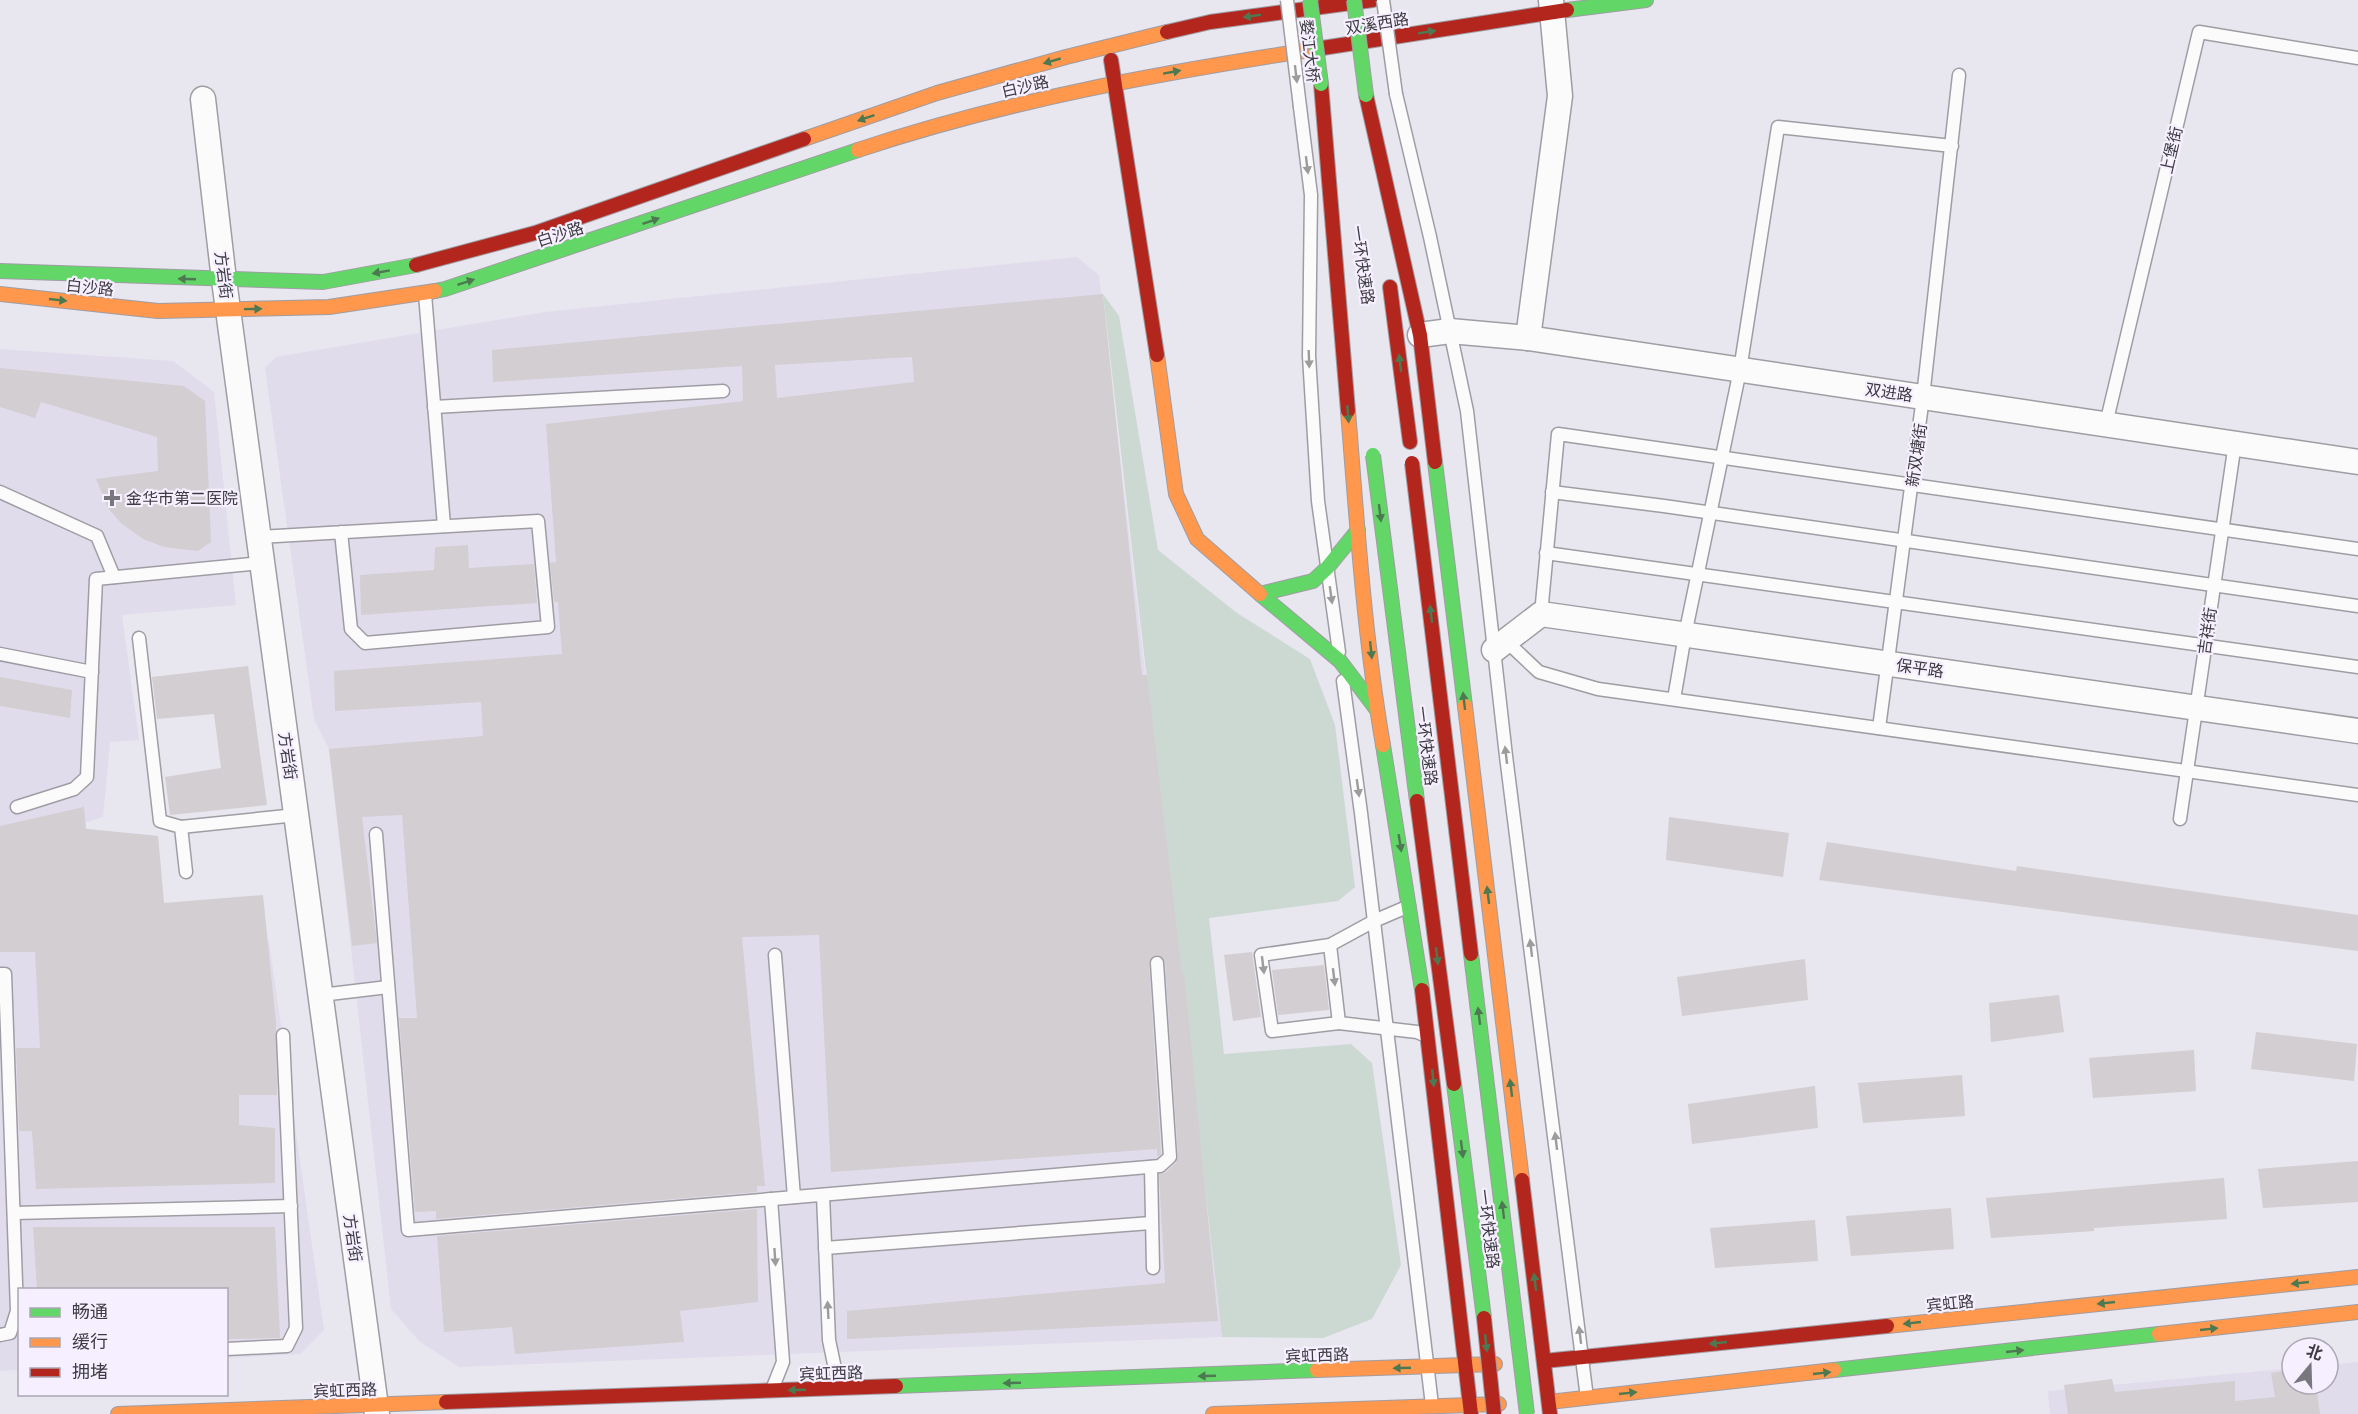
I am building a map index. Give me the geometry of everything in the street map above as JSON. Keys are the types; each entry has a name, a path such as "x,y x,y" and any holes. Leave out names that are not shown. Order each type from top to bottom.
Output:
{"main road":[{"name":"婺江大桥","path":"1310,0 1321,84"},
{"path":"1354,0 1366,95 1420,335 1549,1408"},
{"name":"双溪西路","path":"1109,46 1210,22 1372,0"},
{"name":"双溪西路","path":"1115,82 1551,6 1646,0"},
{"path":"1109,46 1176,494 1197,539 1340,662 1377,710"},
{"name":"白沙路","path":"0,271 323,282 433,262 546,229 937,93 1109,46"},
{"name":"白沙路","path":"0,294 158,311 329,307 445,289 896,137 1000,108 1115,82"},
{"name":"一环快速路","path":"1321,84 1355,327"},
{"path":"1321,84 1358,530 1377,710 1410,906 1429,1037 1471,1410"},
{"name":"一环快速路","path":"1366,95 1384,237"},
{"name":"一环快速路","path":"1389,273 1527,1414"},
{"name":"一环快速路","path":"1372,449 1494,1414"},
{"path":"1260,594 1313,581 1328,568 1358,530"},
{"name":"宾虹路","path":"1544,1361 2358,1277"},
{"path":"1213,1414 1549,1408 1587,1398 2358,1312"},
{"name":"宾虹西路","path":"118,1414 376,1410 771,1391 1428,1368 1544,1361"}],"street":[{"path":"1528,338 1560,96 1551,6"},
{"name":"方岩街","path":"203,99 224,280 376,1410"},
{"name":"双进路","path":"1420,335 1450,331 1528,338 2358,462"},
{"path":"1500,645 1540,615"},
{"name":"保平路","path":"1540,615 2358,731"}],"lane":[{"name":"婺江大桥","path":"1287,0 1311,195 1310,367 1318,501 1374,921 1433,1409"},
{"path":"1383,0 1396,94 1430,237 1467,411 1500,645 1589,1414"},
{"name":"上堡街","path":"2106,424 2199,32 2358,58"},
{"name":"新双塘街","path":"1879,728 1923,397 1959,75"},
{"path":"1674,699 1697,574 1740,370 1778,127 1952,146"},
{"path":"425,292 444,526"},
{"path":"434,407 723,391"},
{"path":"1540,615 1558,434 2358,549"},
{"name":"吉祥街","path":"2180,819 2235,443"},
{"path":"0,492 97,536 114,577"},
{"path":"1552,492 2358,606"},
{"path":"259,537 341,532 444,526 538,521 548,627 365,643 351,629 341,532"},
{"path":"1546,553 2358,667"},
{"path":"17,807 74,789 87,777 96,579 262,563"},
{"path":"139,638 160,821 181,827 296,815"},
{"path":"1500,645 1539,672 1598,689 2358,795"},
{"path":"0,654 92,672"},
{"path":"181,827 186,872"},
{"path":"375,834 408,1230 1160,1166 1170,1157 1157,963"},
{"path":"1410,906 1374,921 1330,945 1261,955 1272,1031 1339,1023 1417,1032 1429,1037"},
{"path":"1330,945 1339,1023"},
{"path":"775,955 794,1197"},
{"path":"0,974 5,974 4,1031 17,1311 10,1336"},
{"path":"321,995 388,987"},
{"path":"228,1348 287,1346 296,1328 283,1035"},
{"path":"1151,1167 1153,1268"},
{"path":"823,1195 829,1340 839,1389"},
{"path":"771,1199 783,1362 771,1391"},
{"path":"14,1213 291,1206"},
{"path":"825,1248 1151,1223"}],"shaded area":[{"path":"1077,257 1099,275 1222,1337 459,1367 419,1341 391,1309 329,749 314,719 265,368 276,357 545,312"},
{"path":"1103,294 1119,316 1158,550 1237,613 1310,659 1335,725 1355,887 1338,901 1209,918 1224,1054 1351,1044 1372,1063 1401,1265 1372,1319 1323,1338 1222,1337"},
{"path":"0,349 173,361 214,392 236,605 122,615 139,740 110,742 103,817 71,827 158,836 168,949 269,941 324,1330 300,1354 228,1358 228,1288 18,1288 18,1370 0,1371"},
{"path":"2358,1362 2358,1414 2050,1414 2048,1391 2280,1369 2280,1396 2340,1396 2340,1364"}],"building":[{"path":"1103,294 1142,675 1147,675 1182,973 1184,973 1218,1321 847,1339 847,1311 1165,1283 1159,1174 1166,1172 1176,1163 1178,1156 1165,962 1157,955 1152,957 1149,964 1161,1154 1157,1157 1157,1149 831,1172 819,935 742,937 765,1186 757,1186 757,1192 436,1219 436,1211 415,1212 399,1018 417,1018 402,815 362,817 377,943 352,946 329,749 483,736 481,702 335,711 334,671 562,654 558,602 554,602 550,563 556,562 546,424 743,401 742,366 493,382 492,350","holes":["912,357 914,382 777,398 775,365"]},
{"path":"0,368 184,386 205,401 211,542 198,551 164,547 143,539 121,523 108,508 96,479 158,471 157,437 41,402 35,418 0,407"},
{"path":"468,545 469,568 534,564 537,603 361,615 360,575 434,570 435,547"},
{"path":"248,666 267,805 170,815 165,777 221,768 214,714 157,719 152,677"},
{"path":"0,677 72,690 70,718 0,706"},
{"path":"84,807 86,829 158,836 164,903 263,895 276,1023 277,1095 239,1095 239,1125 275,1128 275,1183 36,1189 32,1131 19,1131 16,1048 40,1048 35,952 0,952 0,826"},
{"path":"1669,817 1789,833 1783,877 1666,860"},
{"path":"1827,842 2016,871 2017,866 2358,915 2358,951 1819,880"},
{"path":"1252,952 1261,1017 1233,1021 1224,955"},
{"path":"1805,959 1808,1000 1682,1016 1677,977"},
{"path":"1324,965 1329,1010 1278,1015 1272,970"},
{"path":"2059,995 2064,1032 1991,1042 1989,1003"},
{"path":"2256,1032 2357,1044 2354,1081 2251,1069"},
{"path":"2194,1050 2196,1091 2093,1098 2089,1058"},
{"path":"1962,1075 1965,1116 1863,1123 1858,1083"},
{"path":"1815,1086 1818,1128 1692,1144 1688,1104"},
{"path":"2358,1161 2358,1202 2263,1208 2258,1169"},
{"path":"2224,1178 2227,1219 1991,1238 1986,1198"},
{"path":"1951,1208 1954,1249 1851,1256 1846,1216"},
{"path":"757,1209 758,1302 680,1311 684,1342 515,1354 512,1327 444,1332 437,1236"},
{"path":"1815,1220 1818,1261 1715,1268 1710,1228"},
{"path":"33,1227 275,1227 280,1338 228,1339 228,1288 37,1288"},
{"path":"2280,1372 2280,1396 2318,1396 2320,1414 2068,1414 2064,1385 2112,1379 2115,1392 2235,1381 2235,1401 2275,1397 2271,1373"}],"traffic: fast":[{"path":"1310,0 1321,84"},
{"path":"1354,0 1366,95"},
{"path":"1567,10 1646,0"},
{"path":"435,291 858,150"},
{"path":"0,271 323,282 416,265"},
{"path":"1373,455 1417,801"},
{"path":"1435,462 1465,706"},
{"path":"1358,530 1327,568 1313,581 1260,594 1340,661 1377,710"},
{"path":"1383,745 1422,990"},
{"path":"1471,954 1527,1414"},
{"path":"1454,1084 1484,1318"},
{"path":"1834,1370 2159,1334"},
{"path":"896,1386 1317,1370"}],"traffic: slow":[{"path":"804,139 937,93 1167,32"},
{"path":"858,150 914,132 1028,102 1142,78 1316,49"},
{"path":"0,294 158,311 329,307 435,291"},
{"path":"1157,355 1176,494 1197,539 1260,594"},
{"path":"1348,411 1366,620 1383,745"},
{"path":"1465,706 1522,1180"},
{"path":"1887,1326 2358,1277"},
{"path":"2159,1334 2358,1312"},
{"path":"1317,1370 1495,1364"},
{"path":"1549,1402 1834,1370"},
{"path":"118,1414 446,1402"},
{"path":"1213,1414 1499,1404"}],"traffic: jam":[{"path":"1167,32 1210,22 1373,0"},
{"path":"1316,49 1567,10"},
{"path":"1111,60 1157,355"},
{"path":"1321,84 1348,411"},
{"path":"1366,95 1420,335 1435,462"},
{"path":"416,265 535,233 804,139"},
{"path":"1390,287 1410,442"},
{"path":"1412,463 1471,954"},
{"path":"1417,801 1454,1084"},
{"path":"1422,990 1471,1414"},
{"path":"1522,1180 1550,1414"},
{"path":"1484,1318 1494,1414"},
{"path":"1544,1361 1887,1326"},
{"path":"446,1402 896,1386"}],"place":[{"name":"金华市第二医院","path":"112,498"}]}
